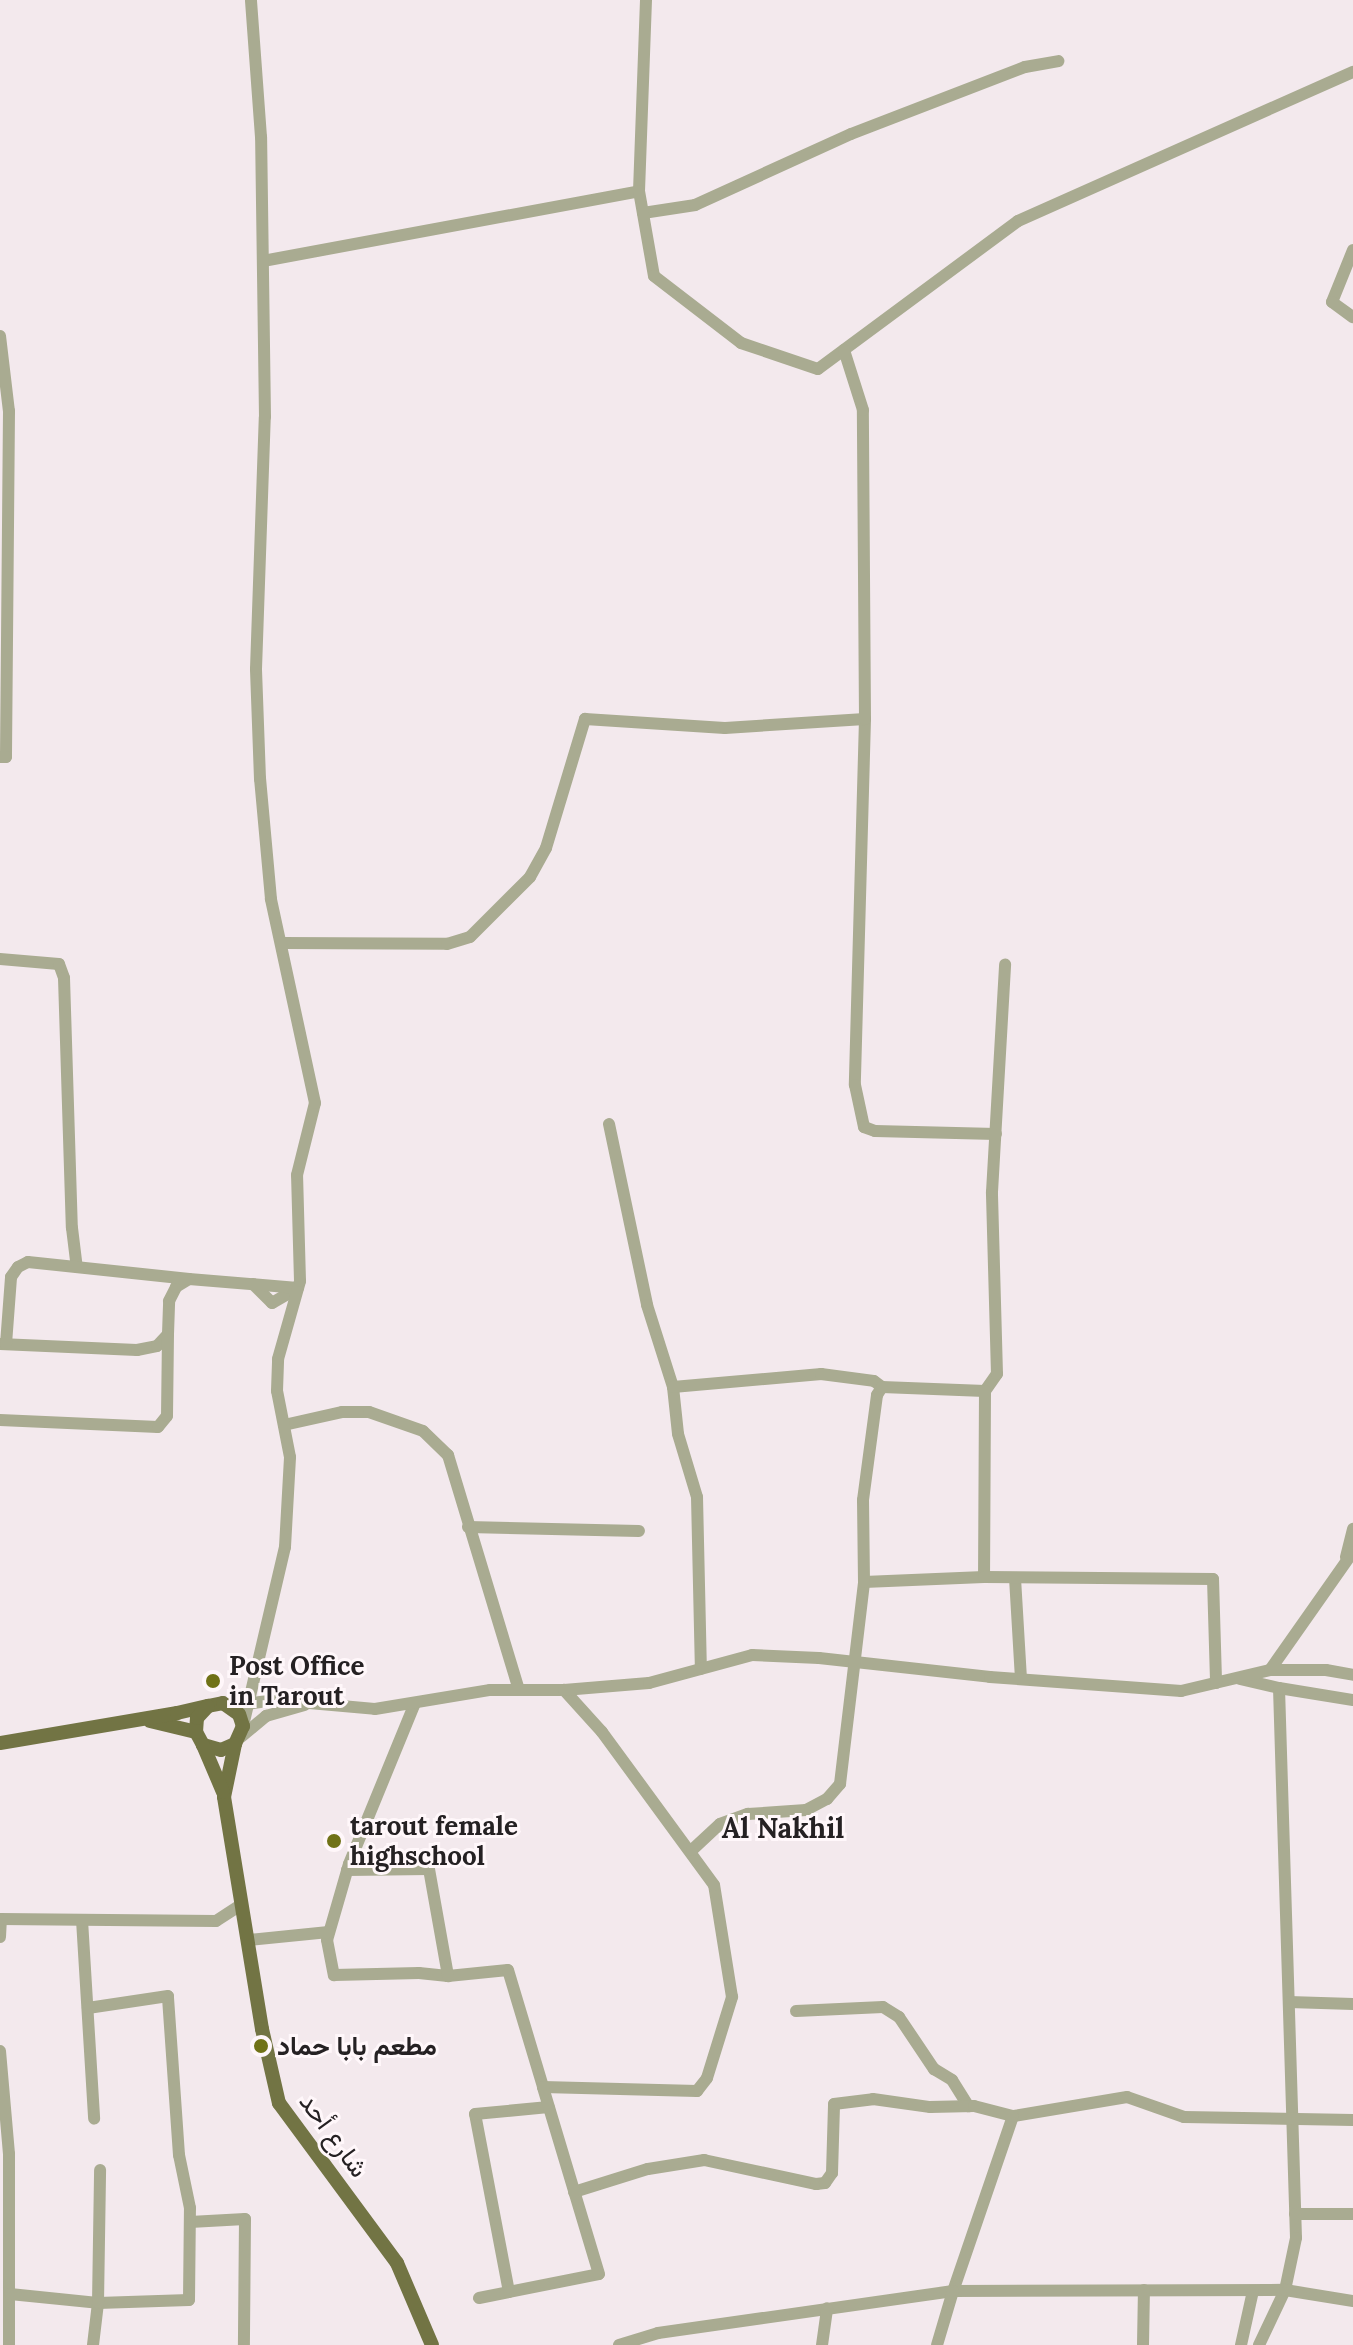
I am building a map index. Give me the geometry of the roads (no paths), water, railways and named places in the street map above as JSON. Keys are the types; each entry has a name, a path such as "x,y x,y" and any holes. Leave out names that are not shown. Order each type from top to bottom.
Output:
{"main road":[{"path":"221,1705 197,1718 200,1738 224,1797"},
{"path":"0,1743 138,1719 221,1705 239,1714 240,1736 221,1750 200,1738 138,1719"},
{"name":"شارع أحد","path":"240,1736 224,1797 262,2029 279,2103 397,2263 432,2345"}],"street":[{"path":"240,1736 285,1547 290,1457 277,1391 278,1359 298,1288 297,1175 315,1103 283,943 271,899 260,779 256,669 265,417 261,137 251,0"},
{"path":"646,0 639,191 654,276 741,343 818,369 1018,221 1353,72"},
{"path":"643,213 695,205 851,134 1025,67 1058,61"},
{"path":"263,261 639,191"},
{"path":"1353,250 1332,302 1353,317"},
{"path":"0,336 9,426 6,757 0,757"},
{"path":"844,350 863,410 865,719 855,1085 864,1127 875,1131 996,1134"},
{"path":"283,943 447,944 470,937 530,877 541,858 585,719 725,728 865,719"},
{"path":"0,959 59,964 64,978 72,1228 77,1267"},
{"path":"984,1577 985,1391 997,1374 992,1268 1005,964"},
{"path":"609,1124 647,1305 673,1387 678,1434 697,1497 701,1669"},
{"path":"168,1334 157,1346 137,1350 3,1344 11,1277 18,1267 28,1262 298,1288"},
{"path":"0,1420 158,1427 167,1416 169,1301 176,1287 189,1279"},
{"path":"673,1387 821,1374 874,1381 882,1387 985,1391"},
{"path":"692,1850 720,1824 748,1814 806,1810 827,1799 840,1784 864,1582 863,1500 877,1395 882,1387"},
{"path":"284,1425 329,1414 369,1412 423,1431 448,1455 519,1690"},
{"path":"468,1527 639,1531"},
{"path":"1343,1565 1353,1529"},
{"path":"1270,1670 1353,1552"},
{"path":"864,1582 984,1577 1213,1579 1216,1683"},
{"path":"1015,1578 1021,1679"},
{"path":"221,1705 275,1700 375,1709 490,1690 564,1690 649,1683 752,1655 1181,1691 1270,1670 1326,1670 1353,1675"},
{"path":"1234,1678 1353,1700"},
{"path":"255,1679 275,1700"},
{"path":"221,1705 244,1693 255,1679"},
{"path":"1259,2345 1285,2290 1296,2238 1279,1688"},
{"path":"543,2087 697,2091 707,2078 732,1997 714,1885 692,1850 650,1801 602,1732 564,1690"},
{"path":"415,1703 347,1870 327,1940 334,1975 419,1973 448,1976 508,1970 599,2274 479,2298"},
{"path":"240,1736 266,1716 309,1704"},
{"path":"347,1870 429,1869 448,1976"},
{"path":"0,1937 1,1919 216,1921 242,1904"},
{"path":"82,1920 94,2119"},
{"path":"249,1940 329,1932"},
{"path":"10,2294 98,2303 189,2300 190,2222 179,2155 168,1996 88,2008"},
{"path":"1289,2002 1353,2004"},
{"path":"796,2011 883,2007 899,2017 934,2069 952,2080 968,2106"},
{"path":"0,2051 9,2154 6,2254 10,2294 9,2345"},
{"path":"574,2192 648,2169 704,2160 816,2184 825,2183 832,2173 834,2104 873,2099 930,2107 968,2106 1013,2116 1127,2097 1184,2117 1353,2120"},
{"path":"509,2292 475,2114 549,2107"},
{"path":"937,2345 1013,2116"},
{"path":"93,2345 98,2303 100,2170"},
{"path":"1295,2214 1353,2214"},
{"path":"190,2222 245,2219 244,2345"},
{"path":"1143,2345 1144,2290"},
{"path":"619,2345 827,2308 953,2291 1285,2290 1353,2301"},
{"path":"1241,2345 1253,2291"},
{"path":"822,2345 827,2308"}],"place":[{"name":"Post Office in Tarout","path":"213,1681"},
{"name":"tarout female highschool","path":"334,1841"},
{"name":"مطعم بابا حماد","path":"261,2046"}],"district":[{"name":"Al Nakhil","path":"783,1828"}]}
